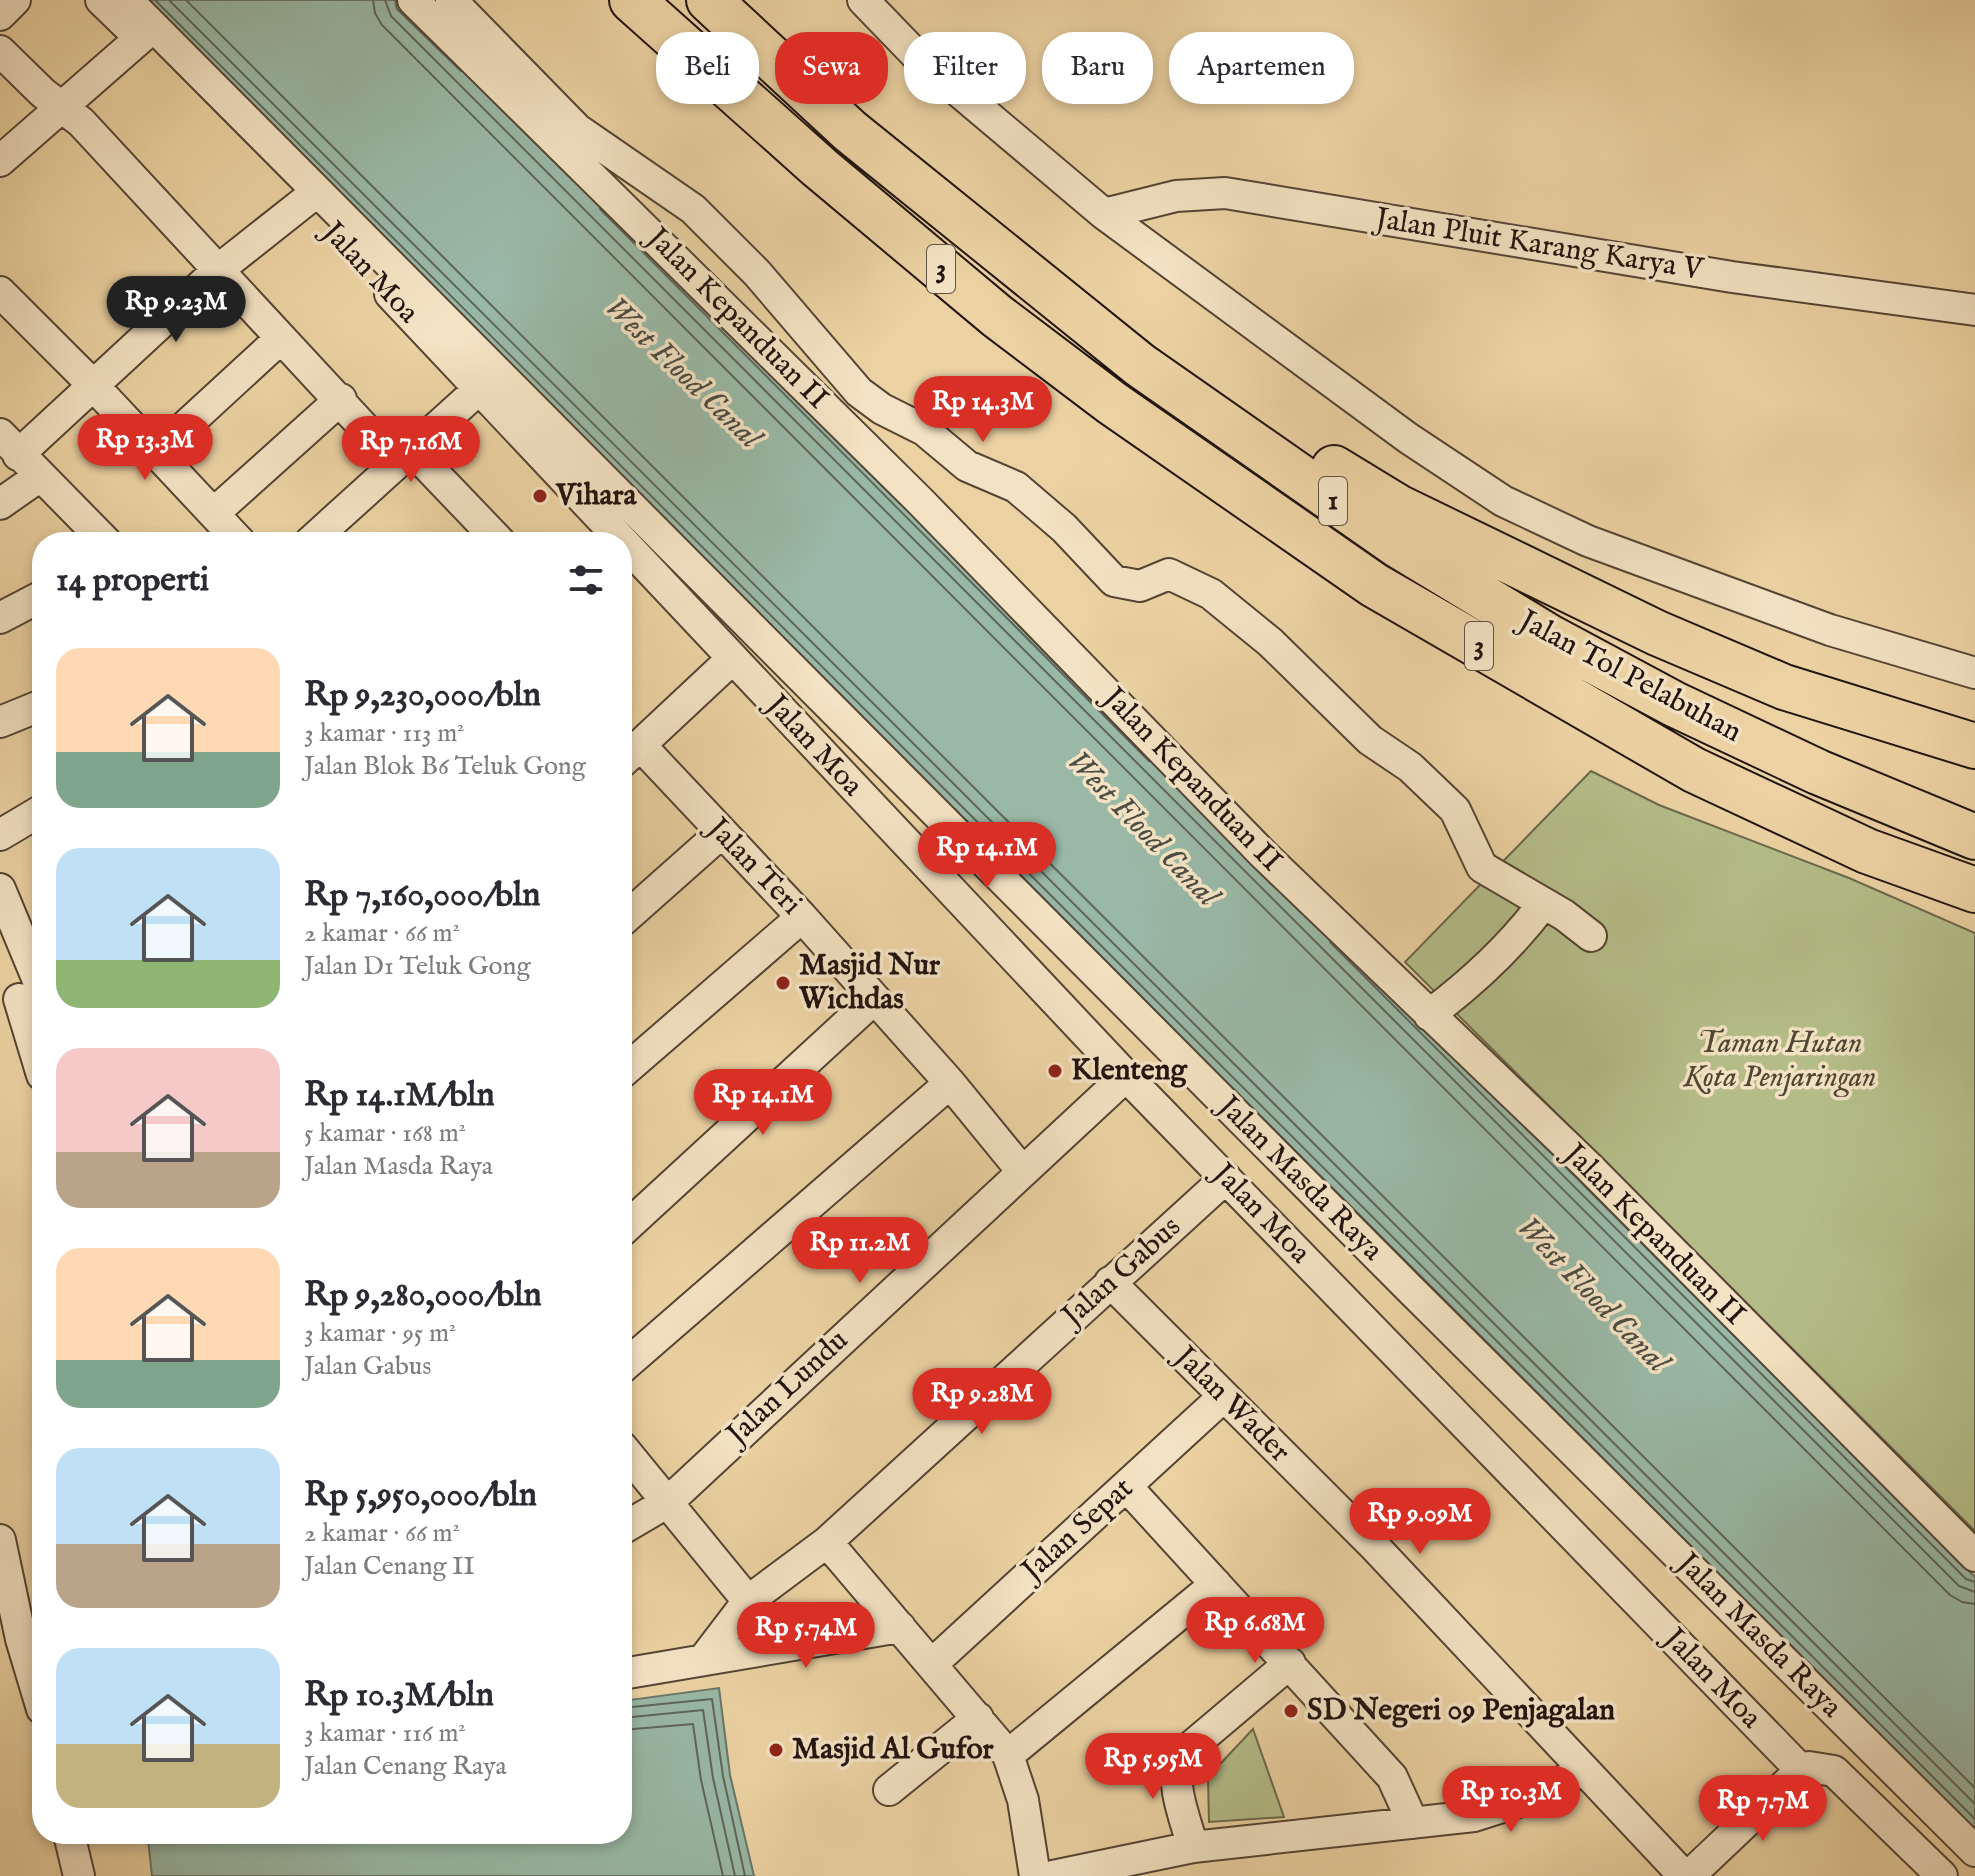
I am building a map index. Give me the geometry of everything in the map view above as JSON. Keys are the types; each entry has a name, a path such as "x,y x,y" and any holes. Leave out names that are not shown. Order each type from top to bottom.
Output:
{"highway":[{"name":"3","path":"632,0 819,167 997,316 1112,403 1374,585 1694,770 1867,851 1925,875 1975,890"},
{"name":"3","path":"709,0 850,131 1072,309"},
{"path":"1072,309 1152,349 1210,391 1398,507 1573,594 1784,687 1975,746"},
{"name":"Jalan Tol Pelabuhan","path":"1072,309 1140,365 1295,476 1399,546 1551,638 1818,772 1975,837"},
{"path":"1867,851 1899,879 1975,917"}],"street":[{"path":"0,15 15,0"},
{"name":"Jalan Moa","path":"101,0 147,34 479,389 604,532"},
{"name":"Jalan Moa","path":"127,0 147,34"},
{"name":"Jalan Kepanduan II","path":"413,0 790,371 1263,854 1588,1166 1975,1556"},
{"name":"Jalan Kepanduan II","path":"451,0 577,129 693,209 757,273 859,392 882,409 924,430 967,466 1016,487 1064,528 1114,581 1140,586 1169,574 1211,594 1270,642 1370,740 1410,767 1455,810 1482,867 1543,904"},
{"path":"863,0 918,57 1104,214 1408,438 1503,501 1588,541 1830,630 1975,673"},
{"path":"0,161 147,34"},
{"name":"Jalan Masda Raya","path":"147,34 1975,1851"},
{"path":"0,51 43,93 62,105 341,399 485,532"},
{"name":"Jalan Pluit Karang Karya V","path":"1104,214 1176,196 1225,193 1732,277 1975,310"},
{"path":"96,532 9,444 91,383 218,270 304,202"},
{"path":"0,292 91,383 231,532"},
{"path":"155,454 281,338"},
{"path":"321,532 479,389"},
{"path":"214,513 341,399"},
{"path":"0,504 40,476"},
{"name":"Jalan Moa","path":"632,563 732,659 1126,1076 1801,1770"},
{"path":"0,618 32,601"},
{"path":"632,754 732,659"},
{"path":"0,722 32,709"},
{"name":"Jalan Teri","path":"632,754 720,834 802,917 950,1083 1022,1171"},
{"path":"0,835 32,816"},
{"path":"632,912 720,834"},
{"path":"0,889 32,1026"},
{"path":"1429,1015 1473,981 1517,938 1543,904 1591,936"},
{"path":"632,1064 802,917"},
{"path":"632,1222 874,999"},
{"name":"Jalan Lundu","path":"632,1523 668,1502 1126,1076"},
{"path":"632,1359 950,1083"},
{"name":"Jalan Gabus","path":"703,1660 748,1601 827,1542 1226,1178"},
{"name":"Jalan Wader","path":"1110,1282 1375,1547 1581,1769 1686,1876"},
{"name":"Jalan Sepat","path":"932,1664 1223,1397"},
{"path":"632,1459 748,1601"},
{"path":"1127,1487 1392,1777 1413,1823"},
{"path":"0,1540 31,1637"},
{"path":"827,1542 1008,1755 1023,1800 1035,1876"},
{"path":"1008,1755 1216,1584"},
{"path":"632,1672 900,1627"},
{"path":"1193,1847 1175,1769 1180,1756 1290,1663"},
{"path":"889,1790 978,1718"},
{"path":"1686,1876 1801,1770 1809,1767 1834,1771 1942,1876"},
{"path":"1053,1876 1193,1847 1413,1823 1499,1809 1546,1793 1581,1769"},
{"path":"71,1844 79,1876"}],"green space":[{"name":"Taman Hutan Kota Penjaringan","path":"1591,771 1659,805 1849,878 1975,933 1975,1531 1405,962"},
{"path":"1253,1729 1284,1817 1209,1822 1208,1777"}],"water":[{"name":"West Flood Canal","path":"144,0 400,0 1975,1577 1975,1830"},
{"path":"719,1688 730,1775 754,1876 152,1876 149,1844 632,1844 632,1700"}],"place":[{"name":"Vihara","path":"540,496"},
{"name":"Masjid Nur Wichdas","path":"783,983"},
{"name":"Klenteng","path":"1055,1071"},
{"name":"SD Negeri 09 Penjagalan","path":"1291,1711"},
{"name":"Masjid Al Gufor","path":"776,1750"}]}
